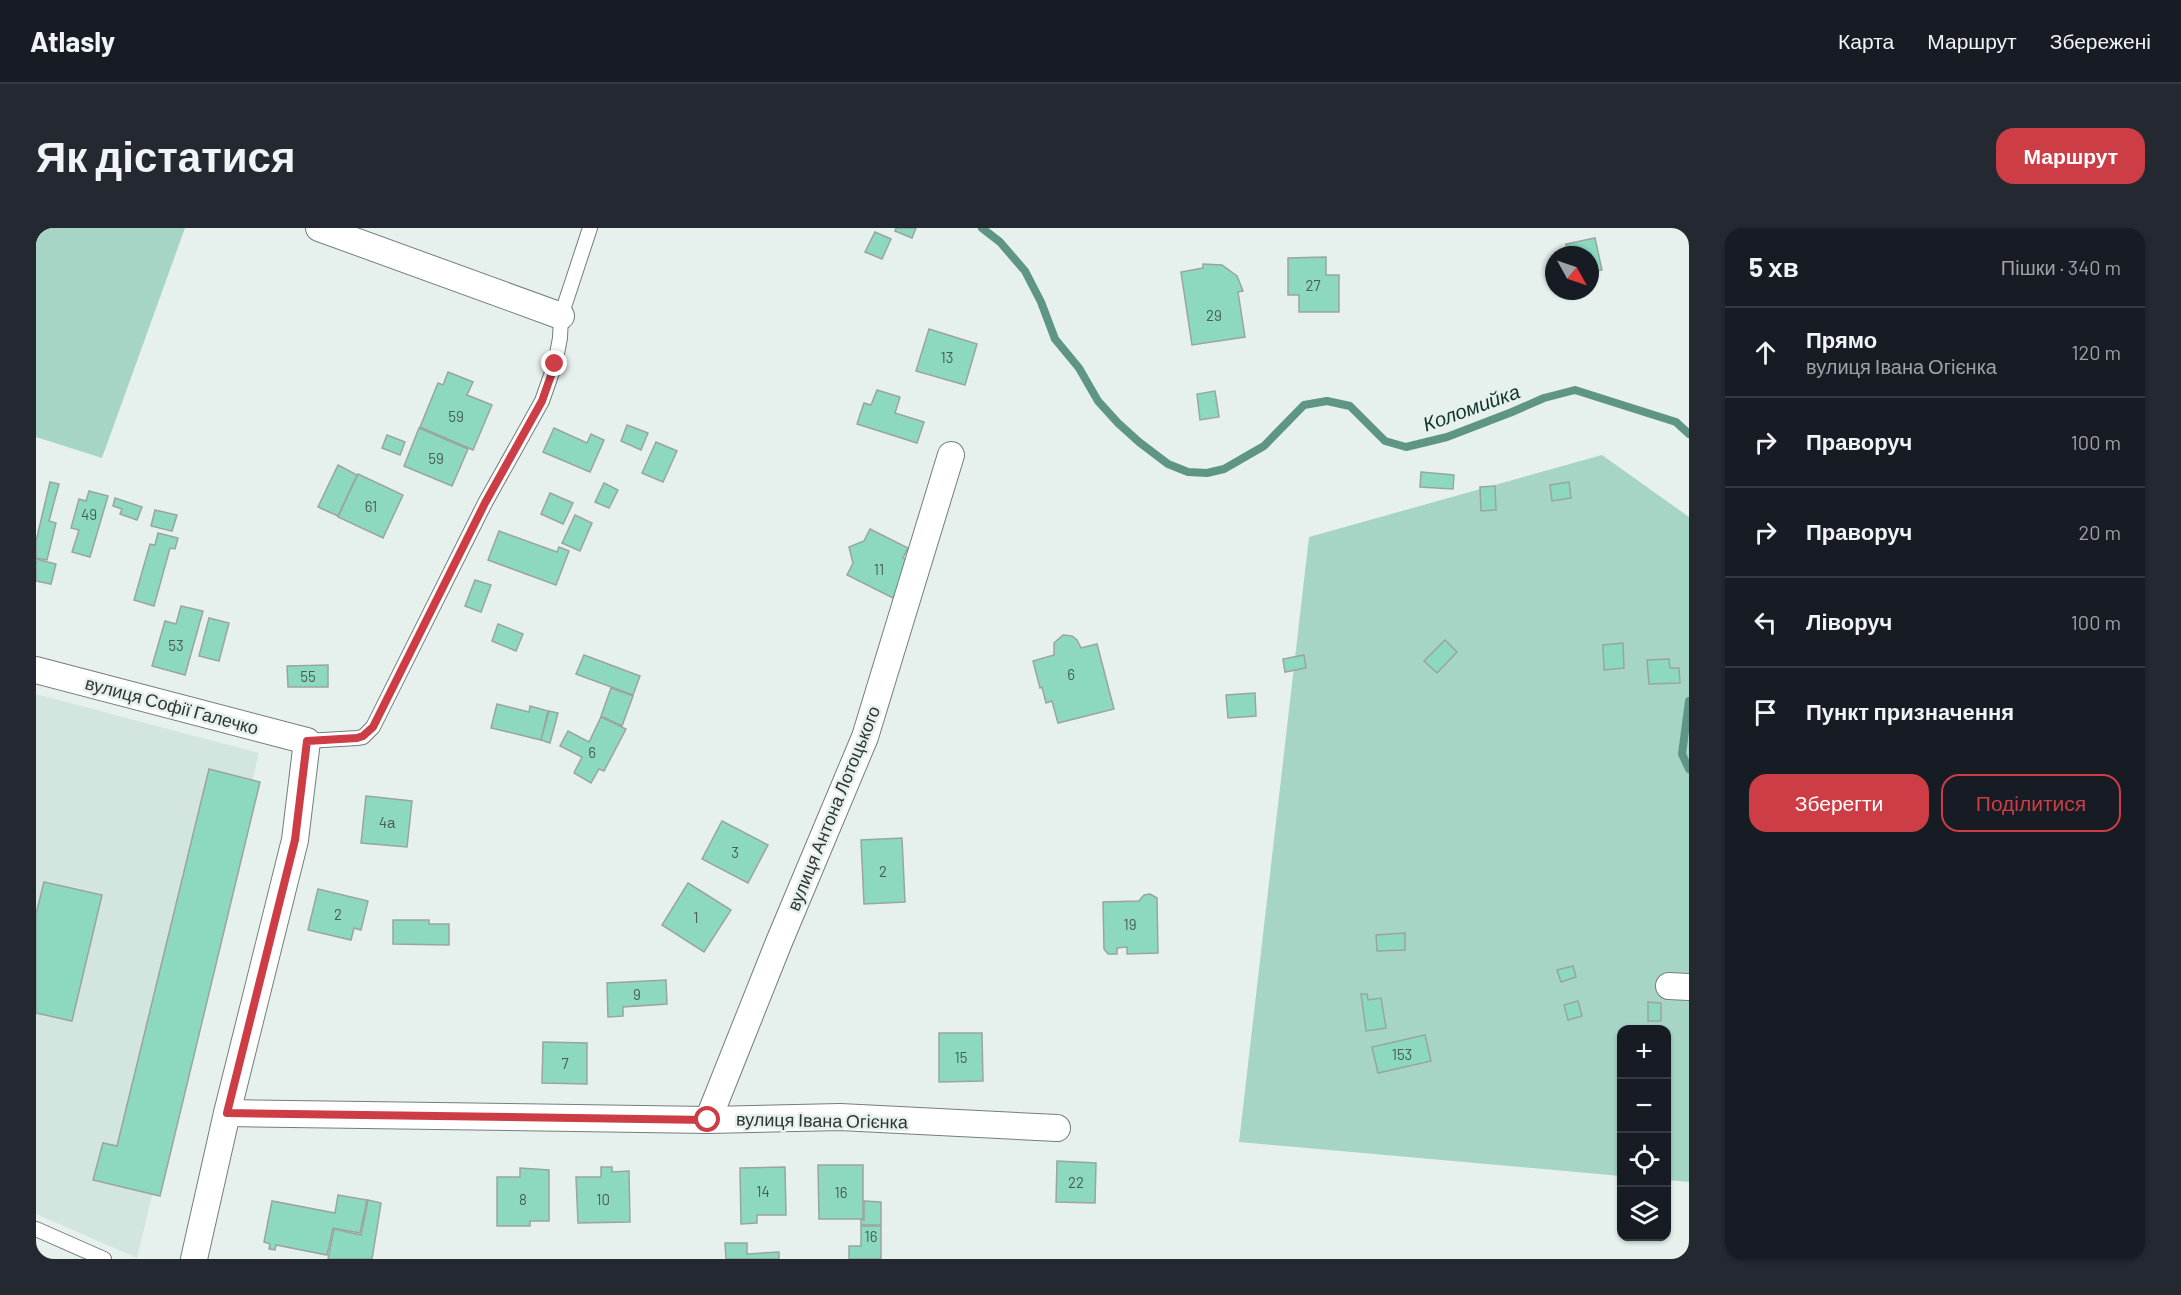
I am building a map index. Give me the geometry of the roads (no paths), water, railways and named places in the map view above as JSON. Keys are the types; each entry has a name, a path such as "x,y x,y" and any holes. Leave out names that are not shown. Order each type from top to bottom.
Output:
{"street":[{"path":"319,228 561,315"},
{"name":"вулиця Антона Лотоцького","path":"708,1120 779,942 865,737 951,455"},
{"name":"вулиця Софії Галечко","path":"36,670 307,741"},
{"path":"194,1259 227,1113 295,840 307,741"},
{"name":"вулиця Івана Огієнка","path":"227,1113 708,1120 840,1118 1057,1128"}],"lane":[{"path":"307,741 357,738 373,727 485,503 542,401 555,364 560,338 561,315 590,228"},
{"path":"36,1229 104,1259"}],"waterway":[{"name":"Коломийка","path":"982,228 1000,242 1025,271 1041,302 1055,339 1079,368 1098,401 1139,442 1168,464 1188,472 1207,473 1224,469 1264,446 1304,405 1327,401 1350,406 1385,441 1406,447 1447,437 1544,398 1575,390 1676,422 1689,434"},
{"name":"Коломийка","path":"1689,701 1682,754 1689,769"}]}
